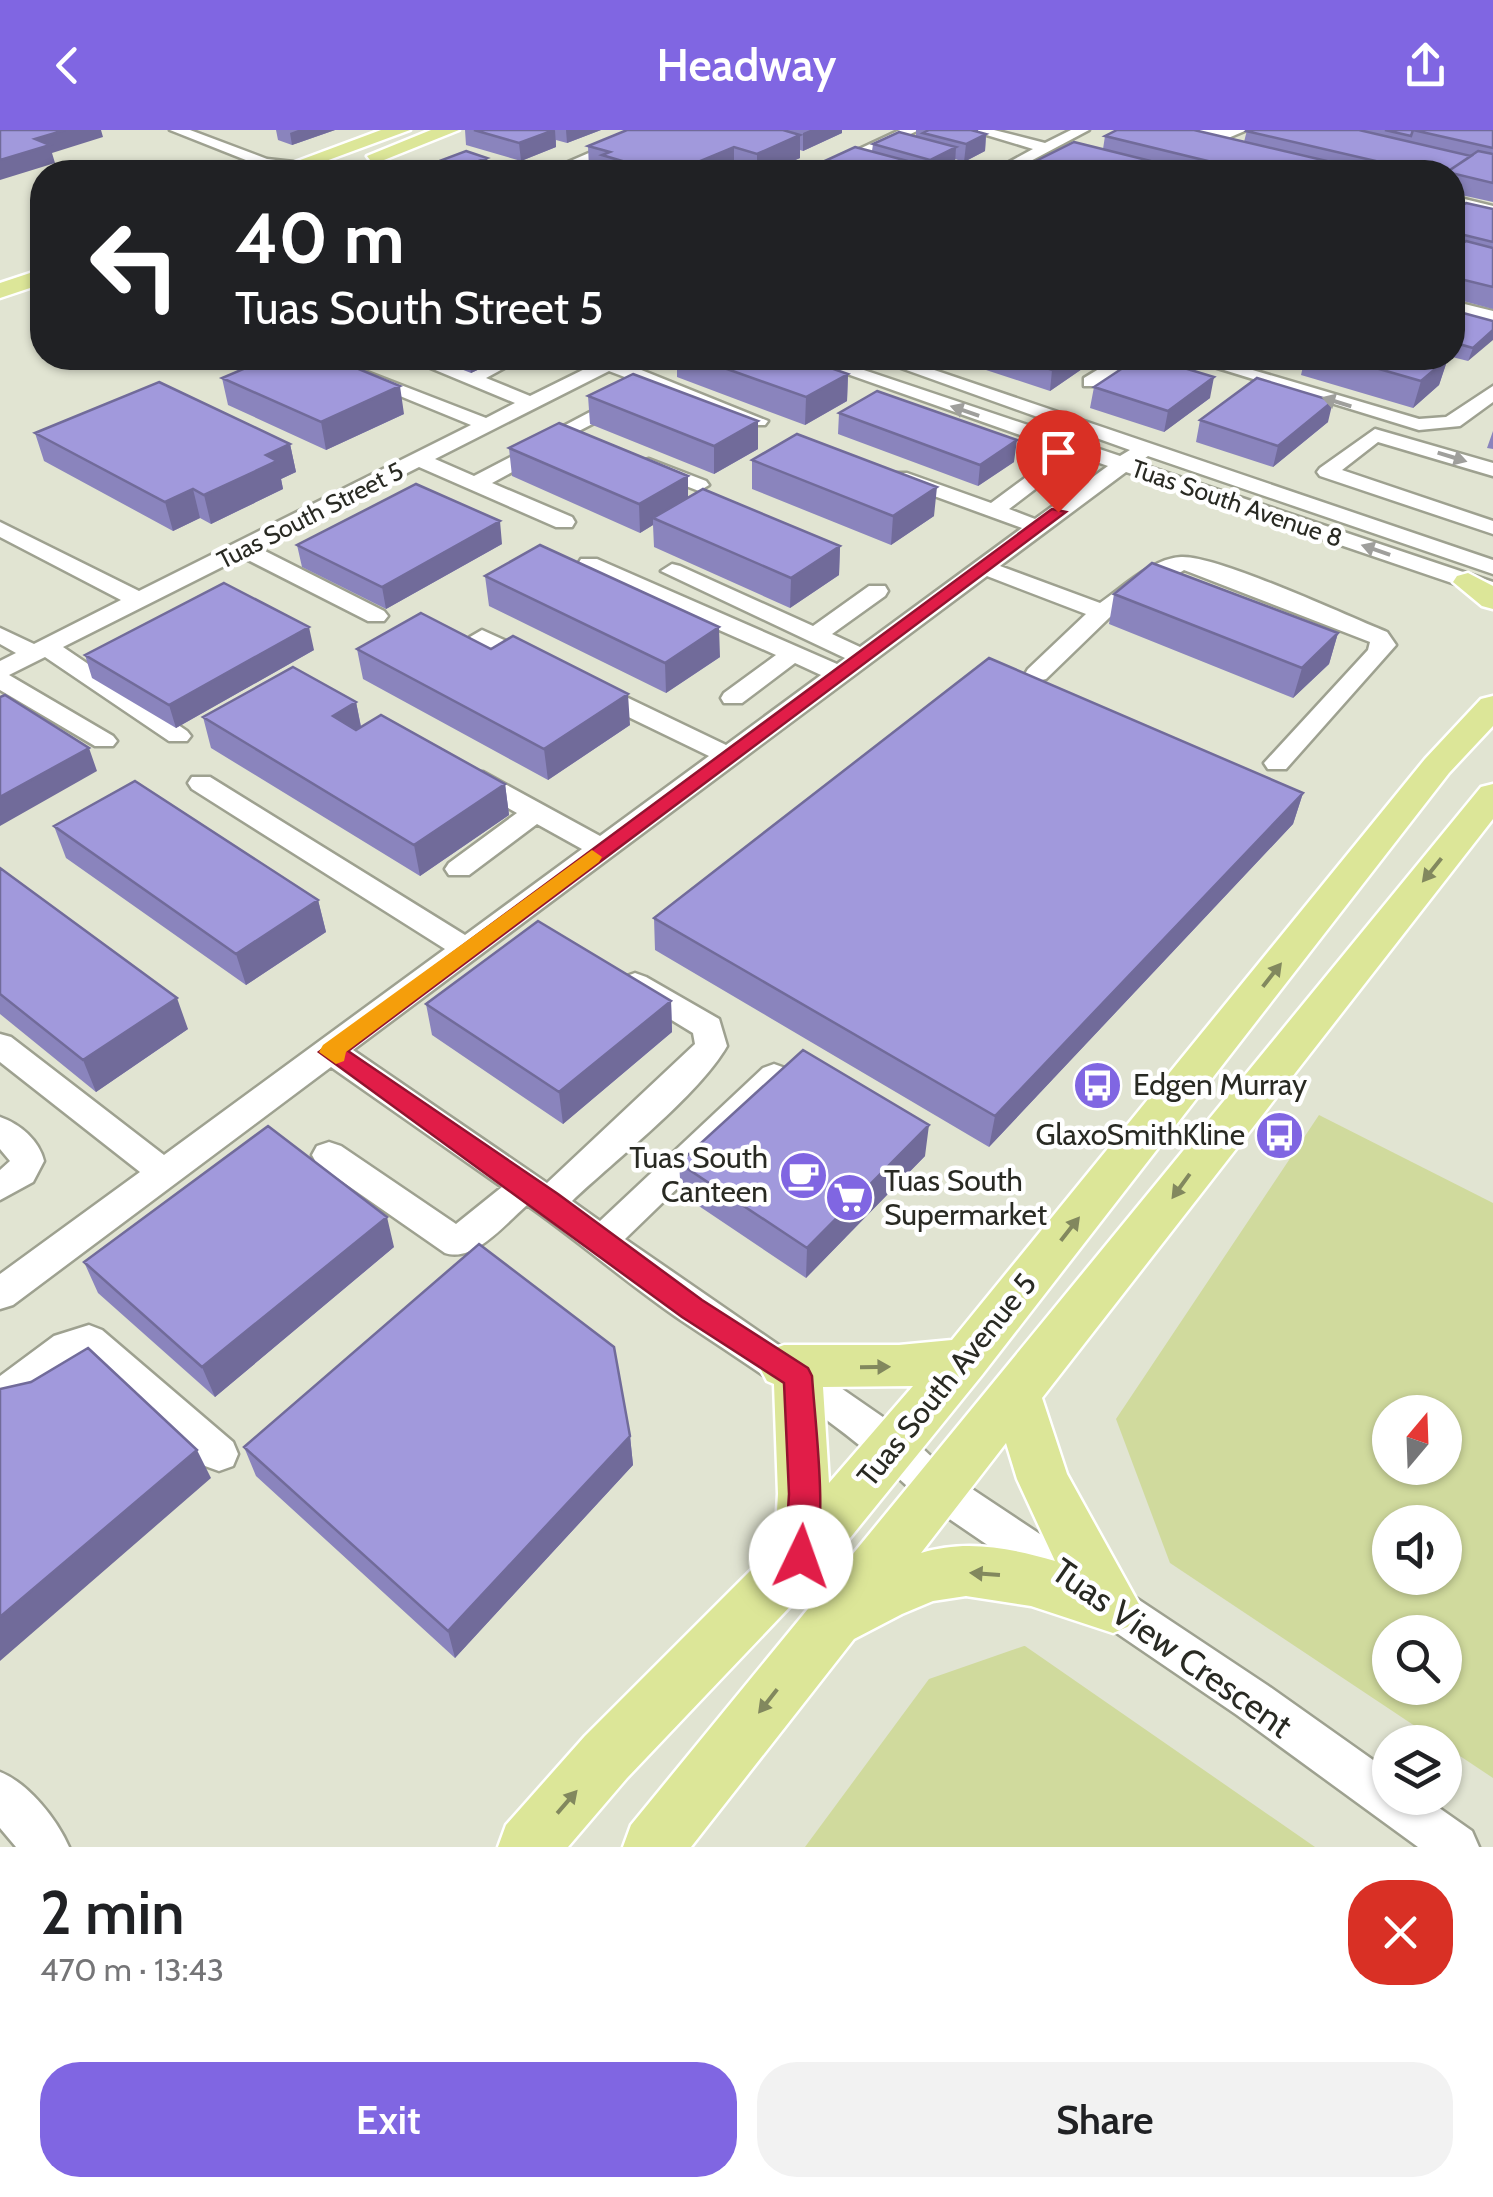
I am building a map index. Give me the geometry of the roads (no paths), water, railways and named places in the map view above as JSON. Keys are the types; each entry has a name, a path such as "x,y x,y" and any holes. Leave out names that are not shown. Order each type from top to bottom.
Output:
{"main road":[{"path":"308,160 400,130"},
{"path":"367,160 449,130"},
{"path":"382,160 389,152"},
{"path":"0,271 30,260"},
{"path":"0,291 30,280"},
{"path":"1485,573 1493,600"},
{"name":"Tuas South Avenue 5","path":"528,1847 606,1758 801,1557 966,1360 1438,766 1493,706"},
{"name":"Tuas South Avenue 5","path":"653,1847 937,1488 1150,1229 1212,1142 1493,794"},
{"path":"801,1557 804,1494 791,1371 966,1360"},
{"path":"1016,1395 1043,1479 1082,1559 1114,1606"},
{"path":"829,1625 896,1588 948,1572 1008,1576 1114,1606"}],"street":[{"path":"177,130 261,160"},
{"path":"582,160 654,130"},
{"path":"845,160 912,130"},
{"path":"977,130 1050,146"},
{"path":"994,130 1050,146"},
{"path":"1023,160 1082,130"},
{"path":"1175,132 1235,139"},
{"path":"1465,205 1493,211"},
{"path":"1465,309 1493,316"},
{"path":"347,370 487,425"},
{"path":"454,370 600,444"},
{"path":"472,377 487,370"},
{"name":"Tuas South Street 5","path":"0,670 487,425 541,417 602,370"},
{"path":"632,370 758,421"},
{"path":"657,382 681,370"},
{"name":"Tuas South Avenue 8","path":"847,370 1123,464 1485,573"},
{"name":"Tuas South Avenue 8","path":"917,370 1145,448 1485,573"},
{"path":"1091,382 1108,370"},
{"path":"1233,370 1431,428 1456,424 1493,392"},
{"path":"541,417 629,398"},
{"path":"1412,445 1431,428"},
{"path":"1493,470 1369,436 1327,472 1493,528"},
{"path":"0,1294 1145,448"},
{"path":"475,484 534,452"},
{"path":"633,458 699,485"},
{"path":"419,460 564,522"},
{"path":"882,471 1038,527"},
{"path":"389,475 421,489"},
{"path":"994,510 1040,476"},
{"path":"0,528 140,601"},
{"path":"242,549 376,616"},
{"path":"589,564 840,674"},
{"path":"1037,674 1102,612 1166,569 1182,564 1208,569 1378,636 1384,645 1277,763"},
{"path":"983,567 1102,612"},
{"path":"672,570 863,657"},
{"path":"815,635 877,591"},
{"path":"0,635 40,650 178,736"},
{"path":"482,637 729,756"},
{"path":"732,698 792,653"},
{"path":"0,680 104,741"},
{"path":"452,766 603,849"},
{"path":"200,783 466,950"},
{"path":"459,869 536,812"},
{"path":"330,1155 457,1243 538,1194 688,1074 711,1046 708,1028 610,970"},
{"path":"0,1045 164,1172"},
{"path":"331,1052 892,1445"},
{"path":"602,1240 774,1076"},
{"path":"0,1130 25,1152 27,1161 20,1173 0,1187"},
{"path":"0,1398 66,1347 89,1341 219,1454"},
{"name":"Tuas View Crescent","path":"892,1445 937,1488 1114,1606 1456,1847"},
{"path":"0,1794 46,1847"}],"place":[{"name":"Edgen Murray","path":"1098,1085"},
{"name":"GlaxoSmithKline","path":"1280,1135"},
{"name":"Tuas South Canteen","path":"803,1175"},
{"name":"Tuas South Supermarket","path":"849,1198"}]}
